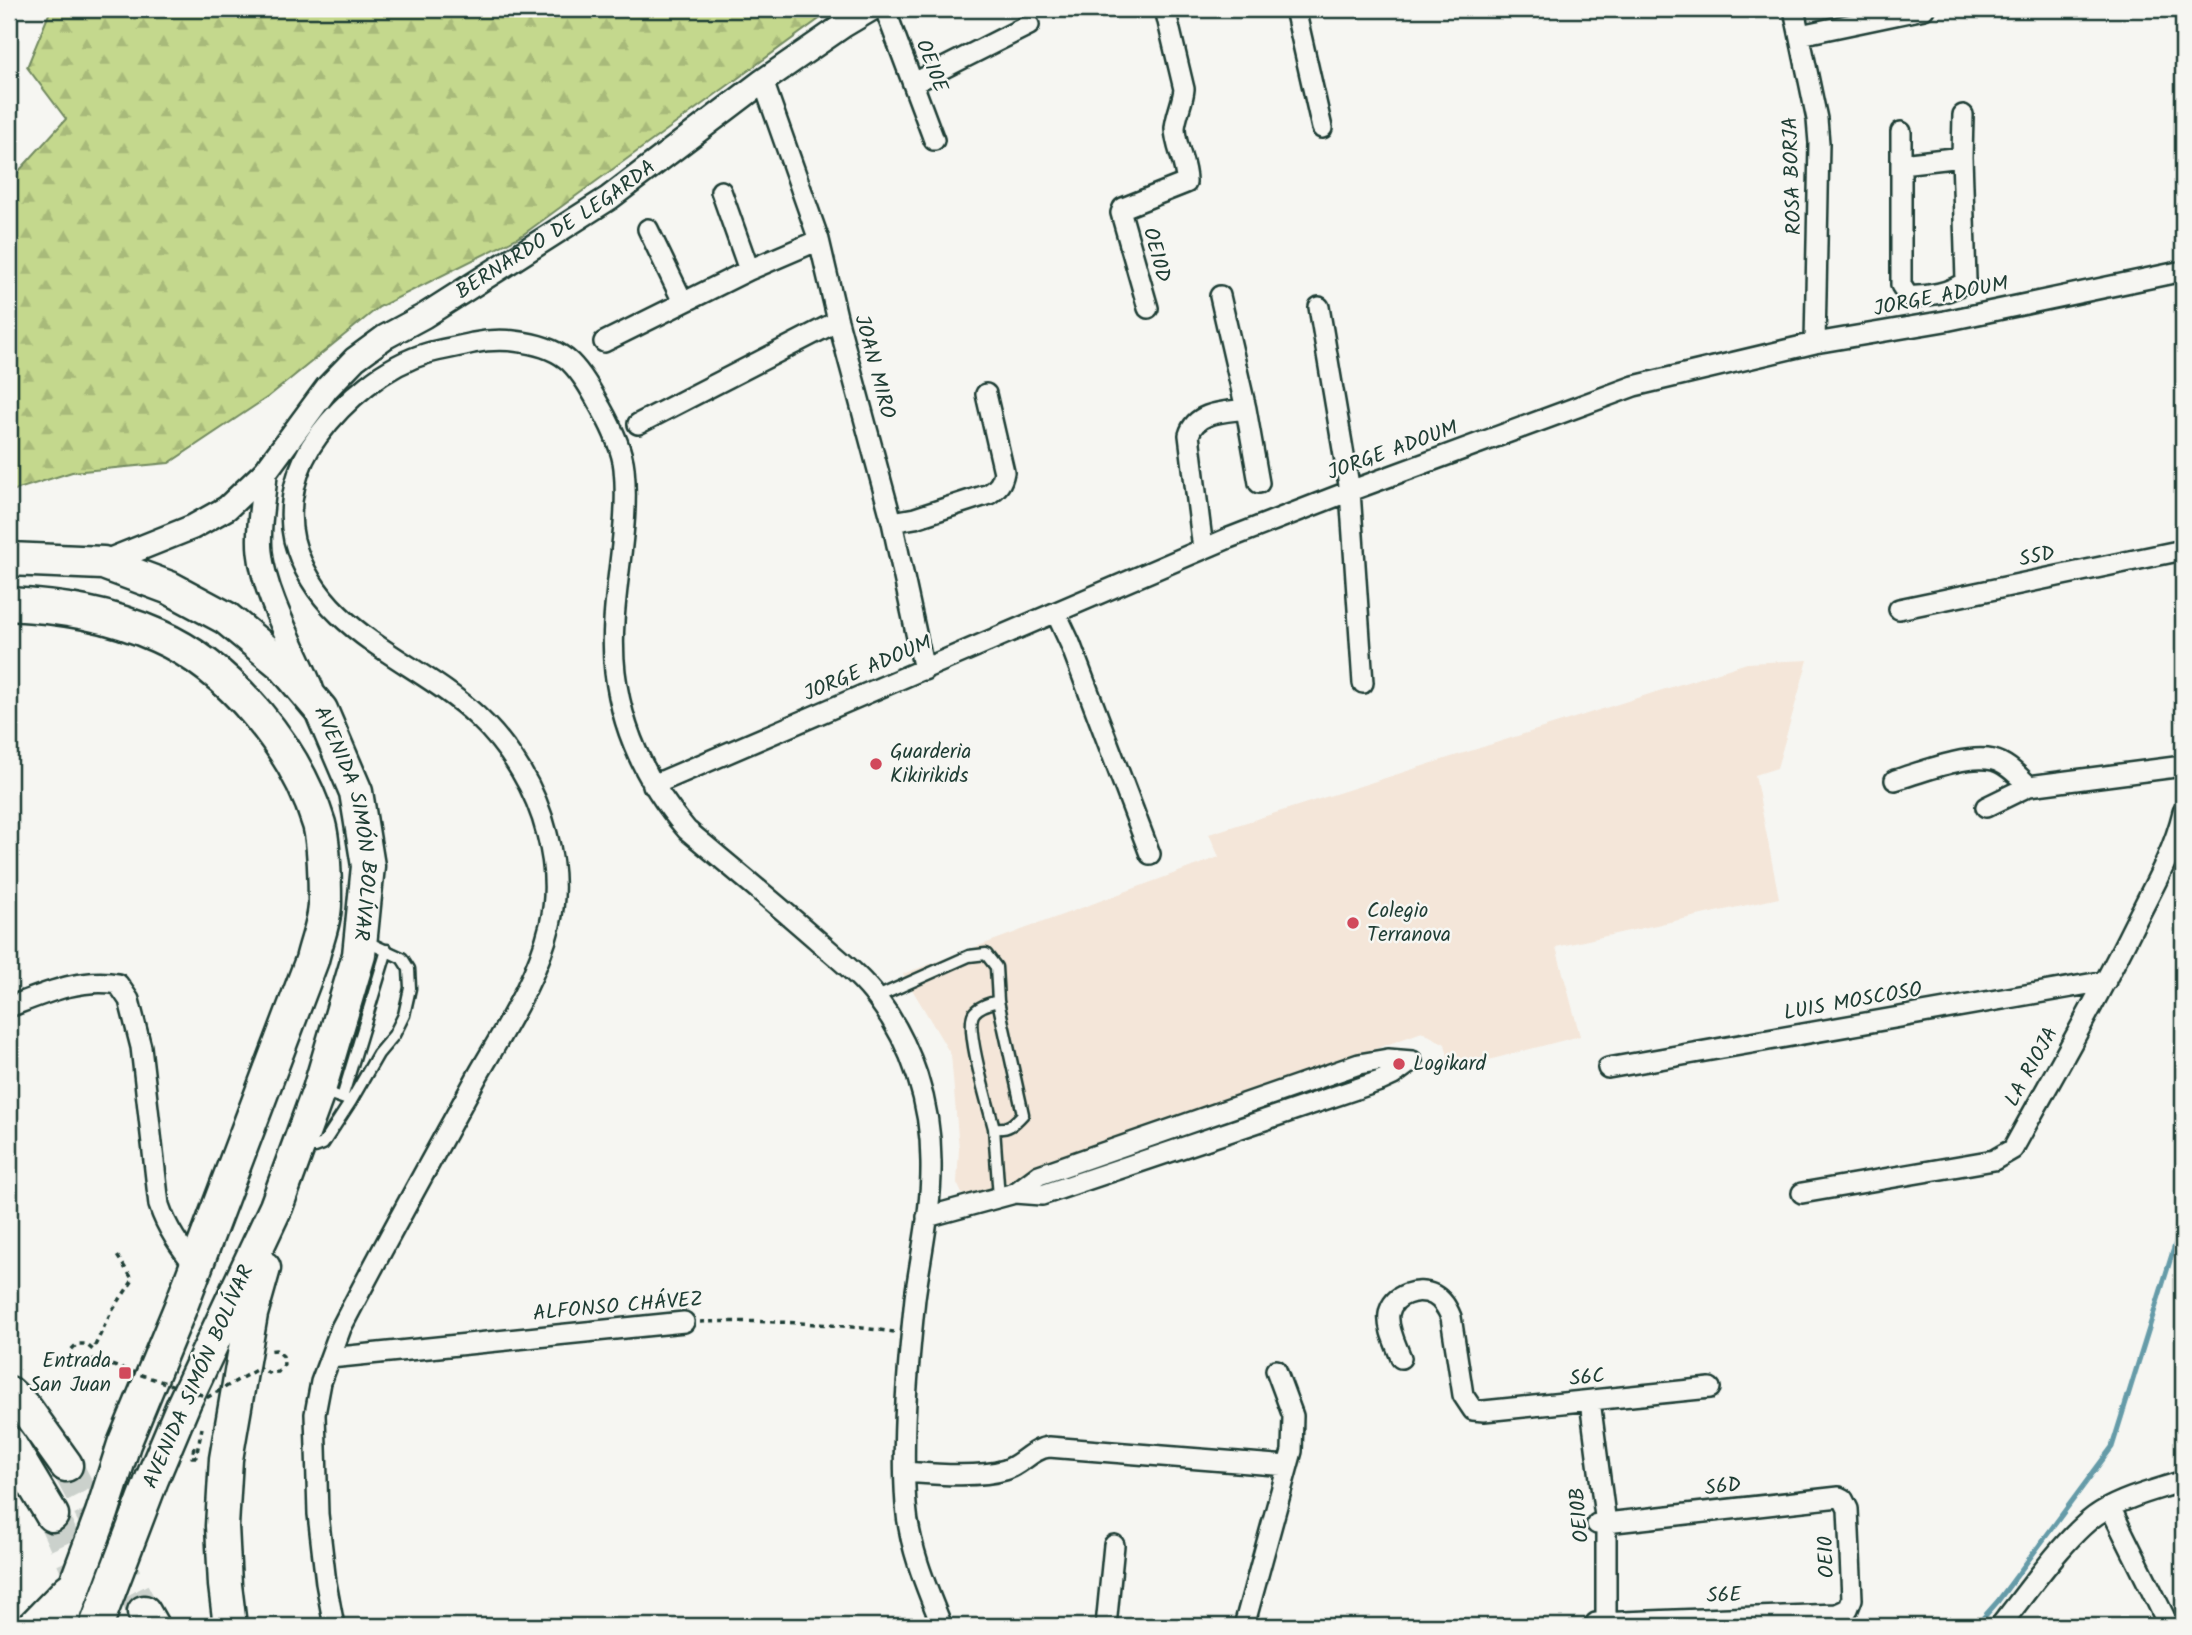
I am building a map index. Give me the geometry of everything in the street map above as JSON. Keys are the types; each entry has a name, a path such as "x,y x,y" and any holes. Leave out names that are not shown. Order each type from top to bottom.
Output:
{"highway":[{"name":"AVENIDA SIMÓN BOLÍVAR","path":"9,559 103,564 170,588 226,618 284,665 321,710 356,792 368,866 374,945 359,955 337,1096 297,1147 276,1207 184,1403 152,1479 96,1626"},
{"name":"AVENIDA SIMÓN BOLÍVAR","path":"9,604 57,606 112,619 160,636 203,663 242,698 280,741 302,780 320,827 325,906 312,960 196,1267 124,1444 102,1513 60,1626"},
{"path":"230,1626 222,1526 226,1459 251,1314 276,1207"},
{"path":"9,1393 26,1409 66,1465"},
{"path":"9,1443 52,1515"},
{"path":"34,1626 77,1581"}],"street":[{"name":"BERNARDO DE LEGARDA","path":"103,564 193,527 227,508 301,440 327,388 355,359 384,337 424,316 608,198 763,81 872,9"},
{"name":"OE10E","path":"885,9 934,140"},
{"name":"OE10D","path":"1148,309 1121,213 1123,208 1186,183 1175,125 1184,89 1166,9"},
{"path":"1294,9 1322,128"},
{"name":"ROSA BORJA","path":"1794,9 1817,119 1819,144 1815,343"},
{"path":"1800,35 1924,9"},
{"path":"914,83 1029,24"},
{"name":"JOAN MIRO","path":"763,81 819,240 892,522 924,670"},
{"path":"1901,132 1901,285 1908,296 1959,287 1967,276 1963,115"},
{"path":"1901,164 1962,157"},
{"path":"721,191 749,270"},
{"path":"648,229 683,302"},
{"path":"604,342 749,270 819,240"},
{"name":"JORGE ADOUM","path":"653,785 1203,550 1350,491 1634,386 1815,343 1945,321 2183,271"},
{"path":"1944,291 1945,321"},
{"path":"1220,296 1259,483"},
{"path":"1319,307 1350,491 1363,683"},
{"path":"638,424 838,321"},
{"path":"334,1626 318,1514 314,1414 321,1382 341,1328 359,1293 525,990 550,929 556,893 548,836 537,800 521,770 502,743 454,696 397,661 324,601 308,577 297,549 290,523 292,496 301,440 328,422 368,385 424,354 482,342 512,341 543,347 567,359 587,382 618,444 624,467 624,508 614,622 614,667 627,725 653,785 669,810 687,830 812,935 877,997 900,1032 914,1066 926,1113 932,1161 911,1334 906,1507 914,1550 942,1626"},
{"path":"892,522 915,518 989,494 998,488 1004,472 986,394"},
{"path":"1203,550 1189,435 1191,427 1206,416 1245,409"},
{"name":"BERNARDO DE LEGARDA","path":"265,472 260,553 270,590 321,710"},
{"name":"S5D","path":"1899,609 2183,550"},
{"path":"1056,613 1070,643 1150,854"},
{"path":"1895,780 1962,761 1993,760 2005,765 2029,786"},
{"path":"1986,807 2029,786 2183,766"},
{"name":"LA RIOJA","path":"1802,1193 1994,1160 2012,1149 2106,981 2167,861 2183,812"},
{"path":"9,1007 48,992 98,981 118,984 129,1000 141,1047 159,1205 177,1243 196,1267"},
{"name":"LUIS MOSCOSO","path":"1608,1068 2106,981"},
{"path":"927,1217 1007,1196 1042,1195 1380,1081 1412,1061 1388,1059 1359,1063 1039,1175 1007,1196"},
{"path":"1193,1121 1200,1142"},
{"name":"S6C","path":"1401,1358 1389,1321 1391,1307 1404,1295 1415,1292 1432,1294 1441,1300 1451,1317 1463,1395 1472,1410 1484,1412 1710,1388"},
{"name":"ALFONSO CHÁVEZ","path":"330,1358 684,1322"},
{"path":"1244,1626 1288,1466 1294,1431 1293,1416 1276,1370"},
{"name":"OE10B","path":"1586,1402 1602,1524 1601,1625"},
{"path":"905,1472 944,1475 998,1472 1009,1469 1036,1451 1049,1447 1288,1466"},
{"path":"2000,1626 2071,1539 2098,1514 2110,1507 2183,1481"},
{"name":"S6D","path":"1602,1524 1832,1497 1843,1499 1848,1509"},
{"path":"2110,1507 2169,1626"},
{"name":"OE10","path":"1848,1509 1851,1604"},
{"path":"1106,1626 1114,1545"},
{"path":"323,1559 340,1594 348,1626"},
{"name":"S6E","path":"1601,1625 1837,1614 1851,1604"}],"lane":[{"path":"337,1096 404,1015 410,988 409,969 402,958 374,945"},
{"path":"877,997 979,953 986,954 996,967 998,1001 1023,1114 1010,1127 994,1128"},
{"path":"998,1001 980,1007 974,1013 970,1031 994,1128 1007,1196"}],"path":[{"path":"116,1254 133,1280 110,1314 93,1350 86,1344 77,1344 70,1351 71,1360 77,1367 87,1366 93,1360 208,1397 261,1367 268,1373 278,1372 284,1365 283,1356 276,1350 267,1351 260,1358"},
{"name":"ALFONSO CHÁVEZ","path":"684,1322 758,1320 827,1323 911,1334"}],"shaded area":[{"name":"Colegio Terranova","path":"1808,660 1777,768 1755,775 1779,898 1556,947 1580,1036 1451,1070 1445,1044 1422,1032 964,1198 957,1183 959,1149 951,1055 903,974 1219,857 1209,834 1747,663"}],"green space":[{"path":"51,9 833,9 521,236 379,307 268,397 169,463 72,472 9,492 9,182 66,119 27,67"}],"waterway":[{"path":"1976,1626 1998,1601 2112,1447 2183,1219"}],"tunnel":[{"path":"66,1465 144,1612"},
{"path":"52,1515 93,1605 107,1626"}],"place":[{"name":"Guarderia Kikirikids","path":"876,764"},
{"name":"Colegio Terranova","path":"1353,923"},
{"name":"Logikard","path":"1399,1064"},
{"name":"Entrada San Juan","path":"125,1373"}]}
